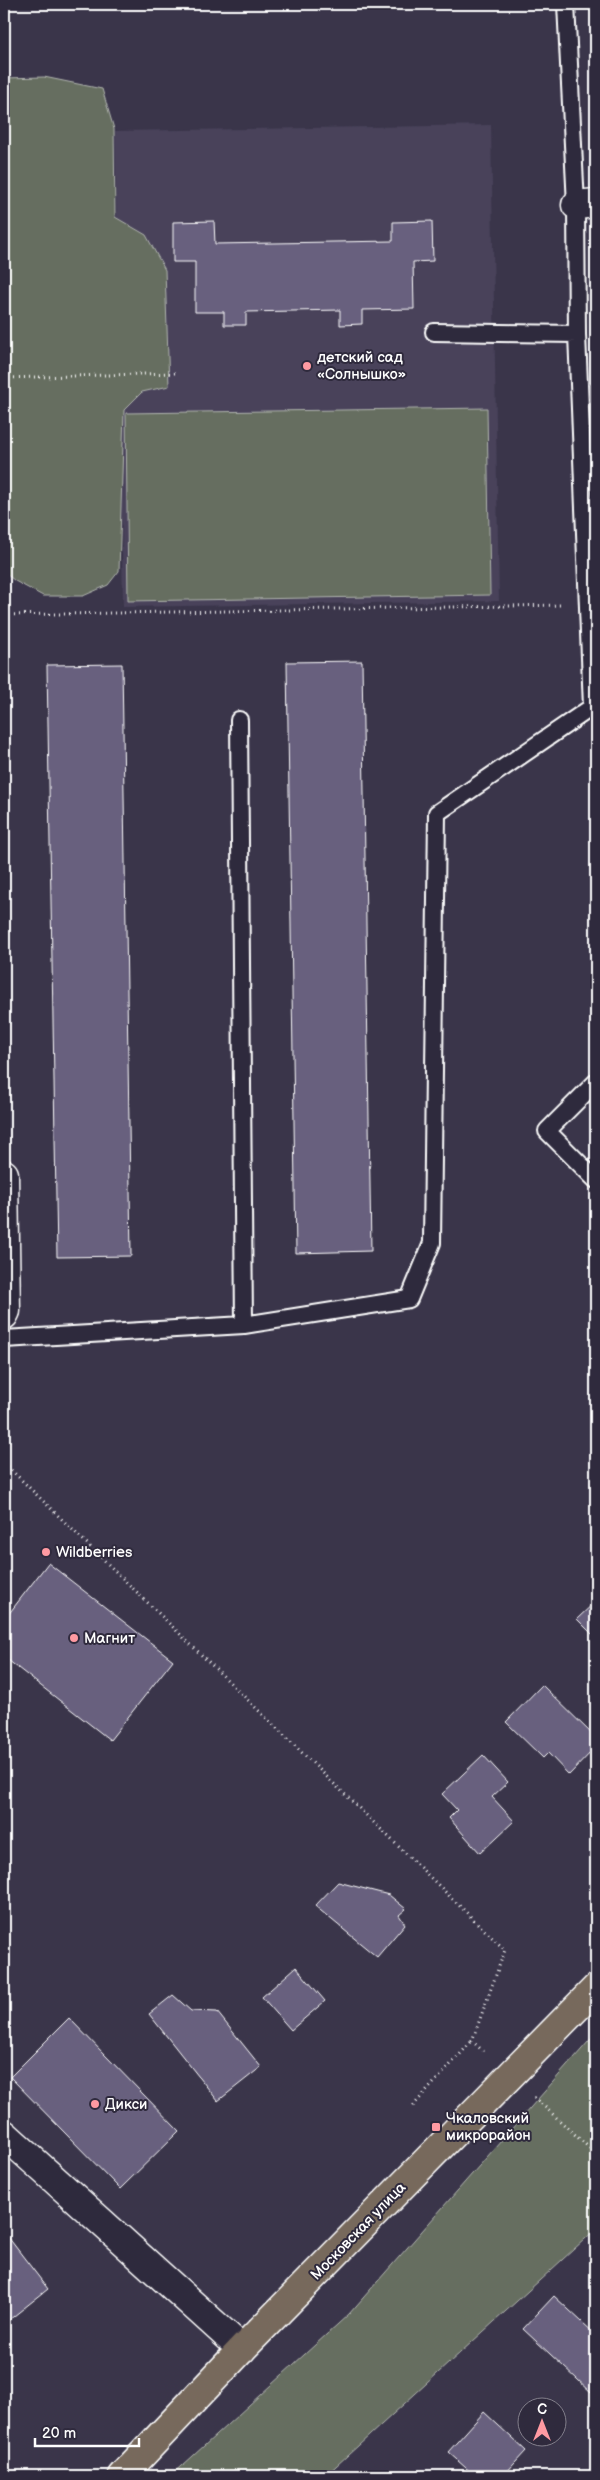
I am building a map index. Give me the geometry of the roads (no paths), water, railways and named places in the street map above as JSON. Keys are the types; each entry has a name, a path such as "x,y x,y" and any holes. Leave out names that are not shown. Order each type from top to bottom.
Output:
{"main road":[{"name":"Московская улица","path":"122,2476 242,2349 596,1988"}],"street":[{"path":"4,1174 6,1311 4,1315"},
{"path":"4,2134 242,2349"}],"lane":[{"path":"4,1339 244,1324 409,1299 432,1243 437,813 537,747 592,707 577,334 586,204 566,4"},
{"path":"434,332 577,334"},
{"path":"239,720 244,1324"},
{"path":"596,1082 547,1132 596,1180"}],"place":[{"name":"детский сад «Солнышко»","path":"307,366"},
{"name":"Wildberries","path":"46,1552"},
{"name":"Магнит","path":"74,1638"},
{"name":"Дикси","path":"95,2104"},
{"name":"Чкаловский микрорайон","path":"436,2127"}]}
